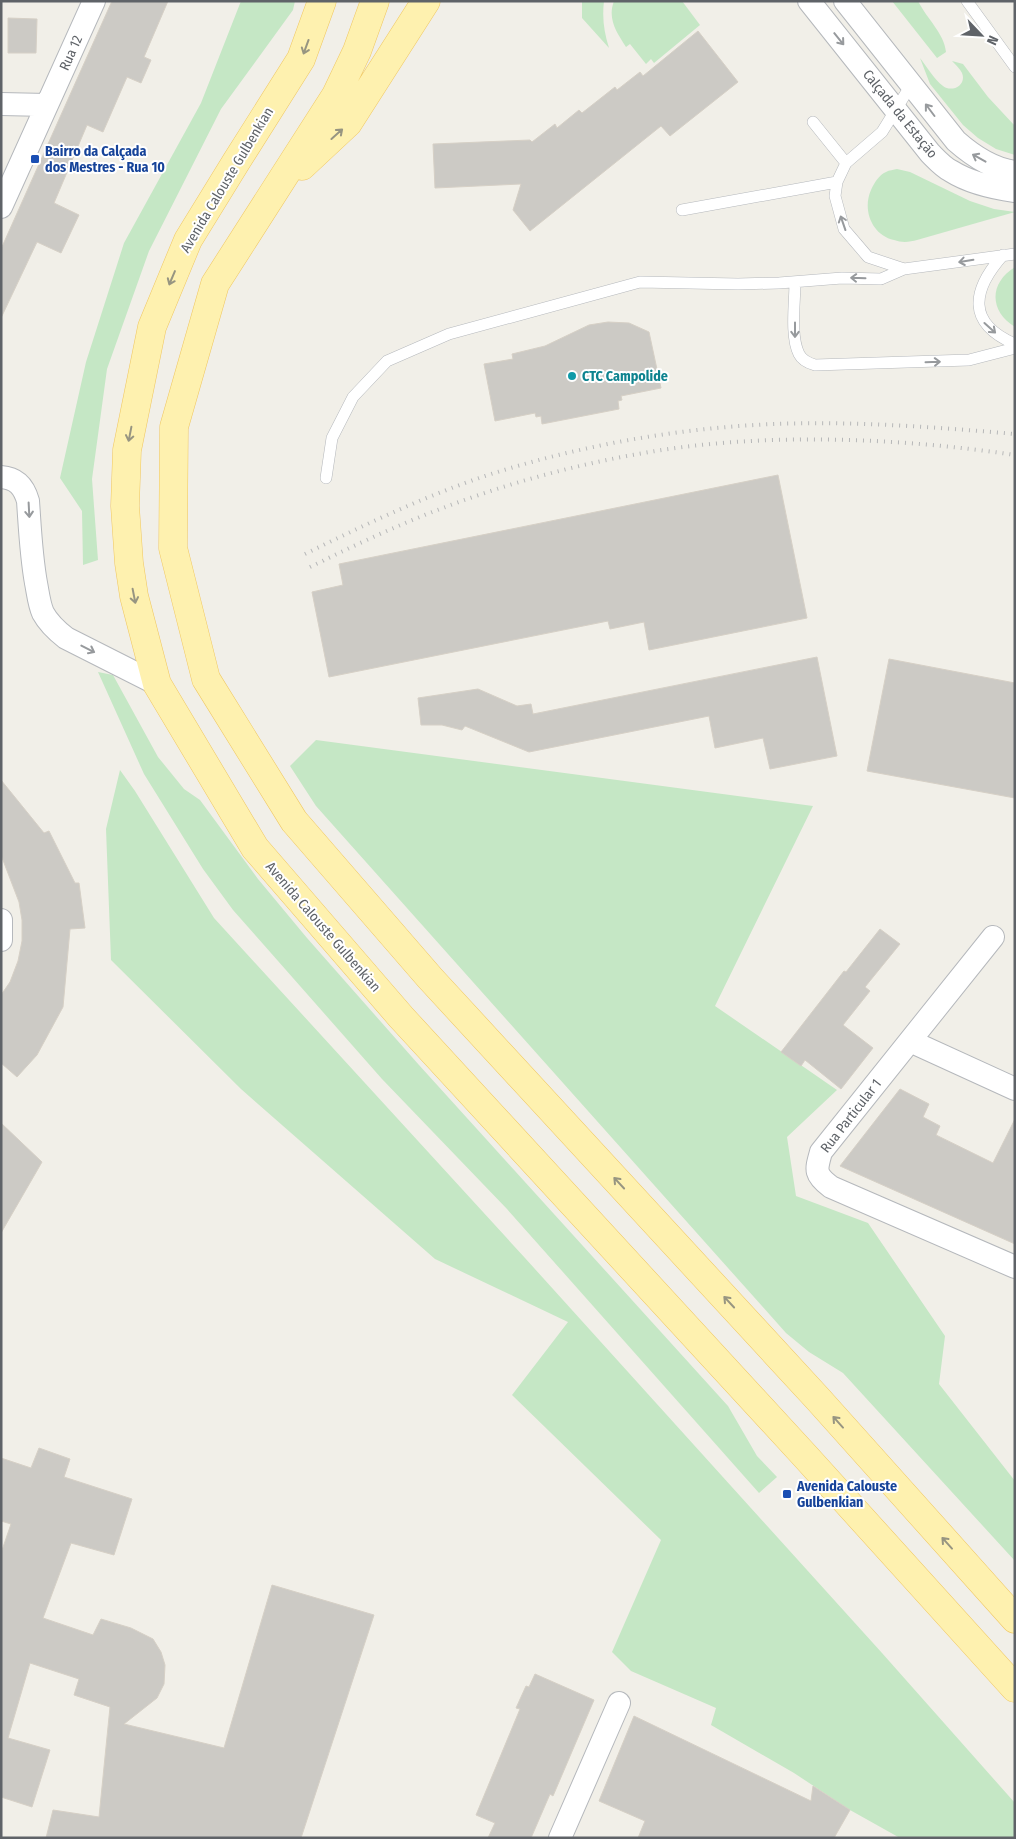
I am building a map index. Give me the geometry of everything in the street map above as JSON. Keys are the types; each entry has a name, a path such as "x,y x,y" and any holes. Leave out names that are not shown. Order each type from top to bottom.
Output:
{"main road":[{"name":"Avenida Calouste Gulbenkian","path":"322,1 302,60 188,240 152,327 127,450 125,506 129,563 134,596 156,684 255,848 401,1016 802,1452 1015,1688"},
{"path":"375,1 357,51 336,95 215,284 174,427 173,548 206,680 294,821 430,978 818,1399 1015,1618"},
{"path":"275,191 348,123 426,1"},
{"path":"969,1568 1015,1593"}],"street":[{"name":"Rua 12","path":"1,207 94,1"},
{"name":"Calçada da Estação","path":"809,1 930,153 949,170 968,180 995,188 1015,191"},
{"name":"Calçada da Estação","path":"845,1 956,141 974,156 990,164 1015,172"},
{"path":"1,104 48,105"},
{"path":"1,478 15,481 22,486 26,494 31,551 39,600 42,611 49,622 66,638 156,684"},
{"path":"1,920 1,940"},
{"name":"Rua Particular 1","path":"993,937 821,1152 817,1168 820,1179 831,1187 1015,1267"},
{"path":"910,1041 1015,1089"},
{"path":"560,1838 619,1703"}],"lane":[{"path":"967,1 1015,66"},
{"path":"904,270 868,257 844,229 835,196 837,182 846,163 882,132 911,85"},
{"path":"813,122 846,163"},
{"path":"682,210 837,182"},
{"path":"326,478 332,438 353,397 387,361 449,334 640,282 738,284 842,278 881,279 904,270 1009,255"},
{"path":"1009,255 992,268 982,285 979,305 984,323 1000,337 1015,344"},
{"path":"795,282 795,342 799,356 814,365 969,360 1015,348"}],"green space":[{"path":"241,1 295,1 293,10 221,109 149,251 107,369 92,479 98,560 83,565 82,511 60,478 86,362 124,243 201,103"},
{"path":"582,1 604,1 604,25 609,48 582,18"},
{"path":"614,1 682,1 700,25 654,63 651,59 646,64 630,44 626,47 616,31 612,20"},
{"path":"892,1 918,1 939,32 946,52 937,58"},
{"path":"920,58 940,83 950,89 958,87 963,77 952,61 963,64 988,97 1015,126 1015,155 996,149 978,138 963,125 930,84"},
{"path":"897,169 910,172 970,201 994,209 1015,212 912,241 900,242 886,237 880,233 871,221 868,206 869,198 872,187 879,177 887,171"},
{"path":"1015,267 1015,327 1000,313 996,297 1000,281"},
{"path":"98,672 113,675 158,757 184,789 200,800 258,879 307,938 419,1065 728,1406 757,1456 777,1477 759,1493 507,1209 382,1079 233,910 203,869 144,774"},
{"path":"316,740 813,806 715,1006 837,1090 787,1137 796,1196 868,1223 945,1336 939,1384 1015,1481 1015,1561 843,1373 809,1352 786,1333 316,806 290,766"},
{"path":"120,770 214,918 525,1258 1015,1803 1015,1838 900,1838 850,1810 794,1773 711,1725 716,1708 631,1671 612,1652 661,1540 512,1395 568,1322 435,1259 241,1089 111,960 106,829"}],"building":[{"path":"112,1 168,1 144,57 151,60 141,83 127,77 103,132 87,125 54,203 79,215 61,253 37,242 1,318 1,249"},
{"path":"8,18 37,19 36,53 8,53"},
{"path":"698,31 738,82 670,136 661,126 530,231 513,210 521,184 435,188 433,144 530,140 532,142 555,124 557,128 579,110 582,113 615,87 617,90 640,72 643,76"},
{"name":"CTC Campolide","path":"608,322 629,323 649,332 661,388 621,396 622,400 618,401 619,409 542,424 541,416 536,417 535,413 495,421 484,364 513,359 512,354 545,346 589,325"},
{"path":"778,475 807,618 649,650 644,622 610,629 608,621 329,677 312,592 343,585 339,564"},
{"path":"817,657 837,756 770,769 763,738 715,748 709,716 529,752 465,726 462,730 442,725 421,725 418,698 478,689 517,706 531,704 533,714"},
{"path":"889,659 1015,683 1015,798 867,771"},
{"path":"1,780 44,833 49,831 75,883 79,883 85,928 70,929 63,1007 37,1055 17,1077 1,1063 1,995 10,982 18,961 22,941 22,920 19,902 1,855"},
{"path":"880,929 900,944 865,987 870,991 843,1025 873,1048 841,1089 805,1060 801,1066 781,1052 844,971 846,972"},
{"path":"900,1089 929,1104 923,1117 940,1126 936,1135 993,1163 1015,1119 1015,1244 840,1166"},
{"path":"1,1123 42,1162 1,1233"},
{"path":"39,1448 70,1459 64,1477 132,1499 114,1555 71,1543 43,1618 93,1635 101,1619 131,1628 153,1639 161,1652 165,1665 164,1684 157,1698 124,1724 224,1748 272,1585 374,1615 301,1838 46,1838 53,1810 99,1817 110,1707 74,1695 79,1679 30,1663 8,1738 50,1750 32,1807 1,1797 1,1553 11,1524 1,1521 1,1458 31,1468"},
{"path":"535,1674 594,1700 553,1796 550,1794 531,1838 488,1838 495,1823 476,1815 520,1709 516,1708 526,1686 529,1687"},
{"path":"634,1716 811,1801 813,1786 850,1810 834,1838 638,1838 645,1821 599,1801"}],"railway":[{"path":"305,554 394,512 485,476 555,456 628,440 738,426 804,423 894,425 1015,434"},
{"path":"310,567 431,512 489,491 578,466 638,454 730,442 826,440 922,444 1015,455"}],"place":[{"name":"Bairro da Calçada dos Mestres - Rua 10","path":"35,159"},
{"name":"CTC Campolide","path":"572,376"},
{"name":"Avenida Calouste Gulbenkian","path":"787,1494"}]}
